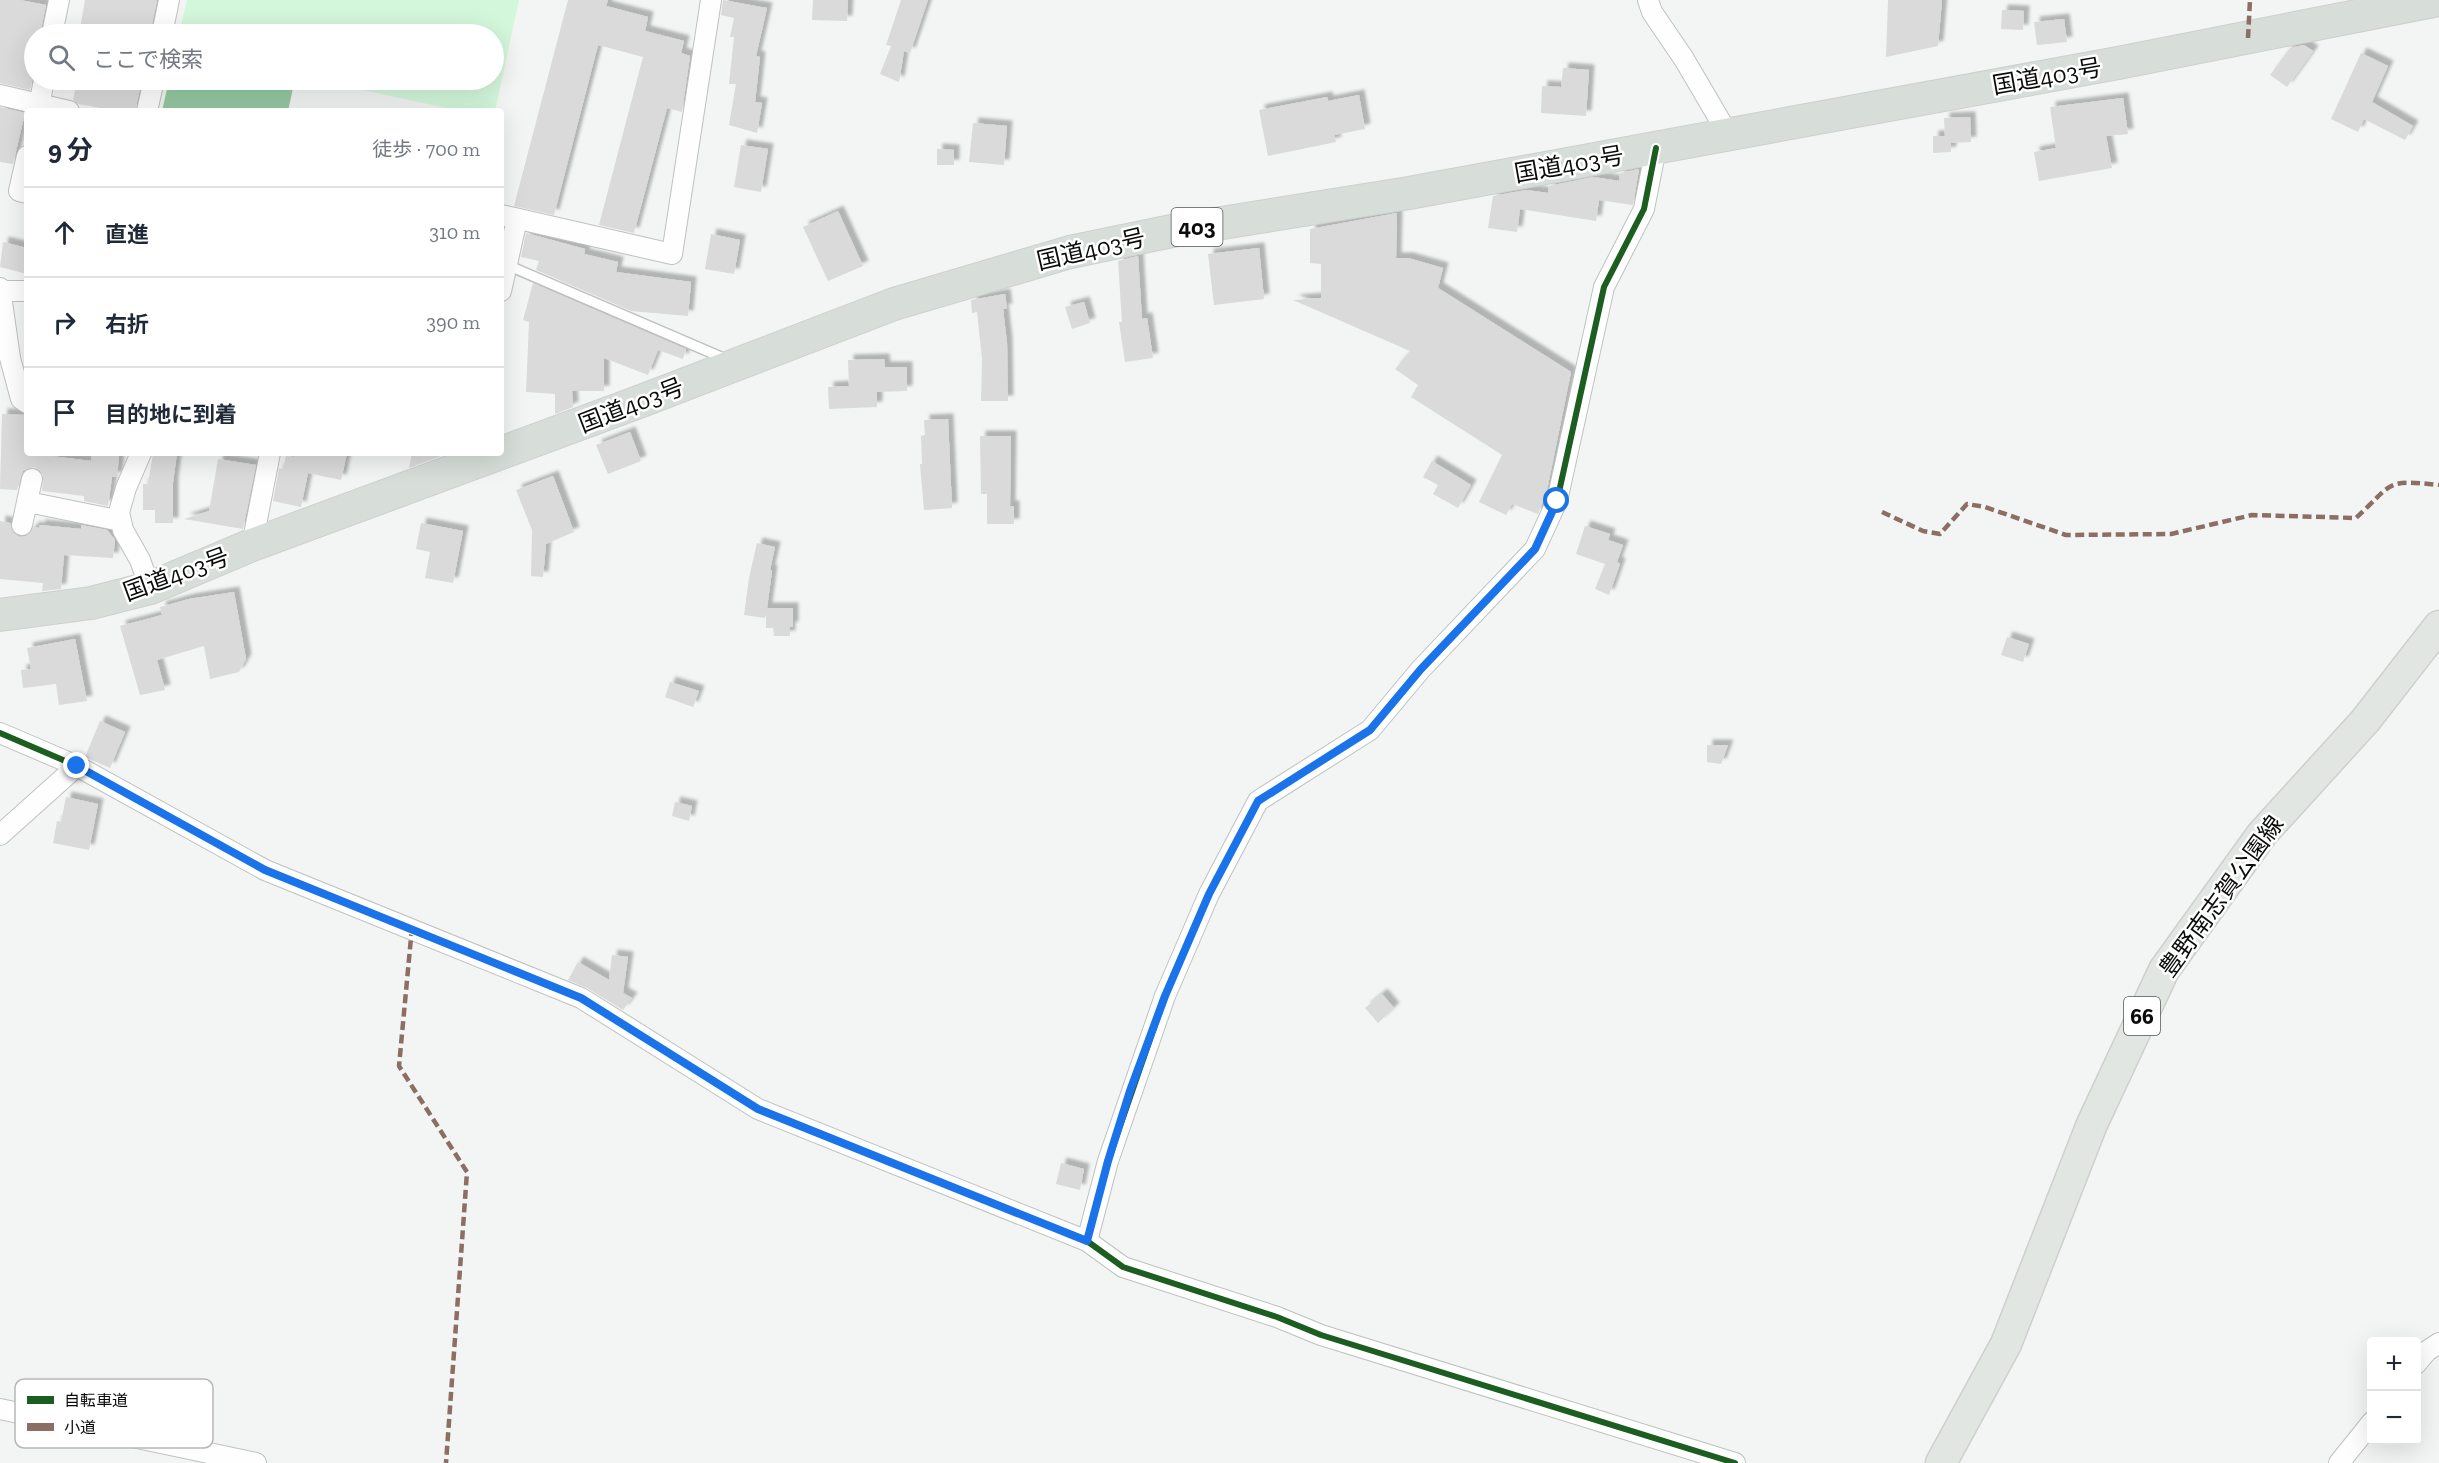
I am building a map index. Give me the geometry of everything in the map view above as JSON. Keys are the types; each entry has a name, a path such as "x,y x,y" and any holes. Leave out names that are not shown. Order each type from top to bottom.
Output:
{"highway":[{"name":"国道403号","path":"504,449 739,365 894,304 1070,252 1172,231 1409,193 2118,63 2438,0"},
{"name":"国道403号","path":"0,615 91,603 150,588 252,545 479,458"}],"main road":[{"name":"豊野南志賀公園線","path":"1941,1463 2006,1344 2092,1124 2164,970 2262,834 2366,721 2439,626"}],"street":[{"path":"54,24 59,0"},
{"path":"164,24 169,0"},
{"path":"504,278 507,265 509,217 672,254 711,0"},
{"path":"1648,0 1652,12 1684,59 1728,134"},
{"path":"0,95 39,108 42,90"},
{"path":"148,108 152,90"},
{"path":"1087,1241 1117,1131 1165,996 1209,894 1258,801 1370,730 1421,669 1535,549 1557,501 1604,287 1644,209 1656,147"},
{"path":"24,169 19,191 24,192"},
{"path":"24,291 1,289 10,358 21,399 24,401"},
{"path":"140,456 119,512 123,531 140,560 150,588"},
{"path":"252,545 269,456"},
{"path":"22,525 32,479"},
{"path":"28,502 121,521"},
{"path":"0,733 77,766 265,870 581,998 758,1109 1087,1241 1123,1267 1277,1317 1321,1335 1735,1463"},
{"path":"0,836 77,766"},
{"path":"2421,1358 2439,1343"},
{"path":"0,1409 15,1412"},
{"path":"2339,1463 2367,1428"},
{"path":"185,1448 256,1463"}],"lane":[{"path":"507,265 739,365"}],"shaded area":[{"path":"187,0 519,0 504,69 504,24 181,24"},
{"path":"167,90 293,90 289,108 163,108"},
{"path":"363,90 500,90 496,108 446,108"}],"building":[{"path":"0,0 20,0 46,5 42,24 24,24 24,89 0,83"},
{"path":"85,0 157,0 152,24 81,24"},
{"path":"568,0 608,0 606,6 648,17 645,31 684,41 681,53 690,56 682,112 667,108 634,233 599,225 643,57 598,45 554,215 514,206"},
{"path":"723,0 767,8 756,56 760,57 755,102 762,103 757,133 729,125 736,84 729,84 734,37 730,37 734,18 721,15"},
{"path":"813,0 848,0 847,21 812,20"},
{"path":"901,0 928,0 910,53 904,51 899,82 880,74 891,46 886,45"},
{"path":"1888,0 1942,0 1938,46 1886,57"},
{"path":"2002,10 2024,11 2023,30 2001,29"},
{"path":"2064,19 2067,42 2037,45 2034,22"},
{"path":"2304,45 2313,51 2287,87 2270,75 2290,48"},
{"path":"2361,53 2388,66 2372,102 2413,126 2405,140 2364,119 2358,132 2331,119"},
{"path":"1563,68 1589,70 1586,116 1541,113 1542,86 1561,87"},
{"path":"75,90 140,90 136,108 100,108 78,104 73,100"},
{"path":"1359,95 1365,129 1334,135 1336,142 1268,156 1259,110 1327,97 1328,101"},
{"path":"2123,98 2128,134 2106,136 2112,168 2039,181 2034,152 2056,148 2050,107"},
{"path":"0,107 24,113 24,117 13,164 0,162"},
{"path":"1970,117 1971,142 1951,143 1951,152 1933,153 1933,136 1945,136 1944,118"},
{"path":"973,123 1007,126 1004,165 969,162"},
{"path":"741,145 768,149 761,192 734,187"},
{"path":"937,149 954,150 954,165 937,165"},
{"path":"1639,169 1633,205 1599,200 1596,221 1520,209 1517,232 1488,228 1493,196 1526,190 1548,193 1549,186 1593,177 1619,181 1620,173"},
{"path":"838,211 863,266 828,281 803,227"},
{"path":"1397,213 1396,258 1408,258 1443,268 1438,288 1571,372 1547,490 1538,514 1512,504 1506,515 1479,502 1502,455 1411,397 1418,385 1395,369 1410,351 1293,300 1321,298 1321,264 1310,263 1310,229"},
{"path":"526,233 585,249 584,254 618,262 616,272 691,282 688,316 631,311 536,270 539,261 521,257"},
{"path":"711,234 740,240 734,274 705,269"},
{"path":"3,242 24,247 24,273 0,267"},
{"path":"1259,248 1264,299 1214,305 1208,254"},
{"path":"1138,256 1142,319 1147,318 1153,358 1125,362 1119,322 1122,322 1118,261"},
{"path":"533,283 686,349 683,359 658,350 648,375 604,358 604,391 572,391 573,407 555,414 555,394 526,392 529,322 523,320"},
{"path":"1005,294 1007,309 1003,309 1007,343 1008,401 981,401 982,359 977,312 972,313 971,300"},
{"path":"1084,302 1090,323 1072,329 1065,307"},
{"path":"884,359 885,367 907,367 907,391 877,392 877,407 829,409 828,387 849,386 848,360"},
{"path":"2,414 24,415 24,456 51,456 91,461 92,456 119,456 117,477 112,477 108,506 84,501 84,496 42,491 43,475 34,467 23,471 17,490 0,489"},
{"path":"948,419 952,508 924,510 920,464 922,464 921,436 925,435 924,420"},
{"path":"630,432 641,461 608,474 596,445"},
{"path":"980,436 1011,436 1010,506 1014,506 1014,524 987,524 987,494 981,494"},
{"path":"153,456 177,456 173,482 173,523 155,523 155,510 143,510 143,484 148,484"},
{"path":"286,456 346,456 341,480 308,473 301,507 273,501 279,468 283,469"},
{"path":"411,456 441,456 409,468"},
{"path":"218,459 256,465 243,529 184,519 209,511"},
{"path":"1432,461 1471,485 1458,508 1433,494 1438,485 1423,477"},
{"path":"553,476 574,532 546,544 543,577 531,576 532,530 516,490"},
{"path":"0,521 10,523 14,533 20,537 26,536 34,527 39,528 40,525 81,529 81,525 107,530 115,540 113,558 64,555 61,589 42,591 43,583 0,579"},
{"path":"421,523 463,531 453,583 425,578 430,552 416,549"},
{"path":"1585,526 1610,534 1608,540 1623,545 1617,562 1620,564 1609,595 1595,589 1605,564 1576,554"},
{"path":"757,543 775,547 770,570 772,571 767,608 793,608 793,627 790,627 790,636 774,636 773,628 766,628 766,614 765,618 744,615"},
{"path":"234,592 246,659 239,672 210,679 204,646 157,660 165,690 140,695 120,626 162,615 160,607 189,599"},
{"path":"2007,637 2029,644 2023,662 2001,655"},
{"path":"75,639 87,701 59,705 56,684 23,688 21,670 31,669 27,648"},
{"path":"670,682 699,691 693,707 665,697"},
{"path":"100,721 125,732 110,768 85,757"},
{"path":"1707,745 1728,745 1721,764 1707,762"},
{"path":"66,797 98,804 89,850 53,843 57,821 61,822"},
{"path":"675,802 692,806 689,821 672,816"},
{"path":"612,955 628,957 623,993 632,998 623,1010 587,988 568,980 578,962 609,980"},
{"path":"1382,994 1394,1008 1378,1023 1365,1008"},
{"path":"1061,1163 1084,1169 1080,1190 1056,1184"}],"marked path":[{"path":"2248,38 2250,0"},
{"path":"1882,512 1923,531 1940,534 1967,504 1985,507 2066,535 2171,534 2252,515 2356,518 2391,486 2408,483 2439,485"},
{"path":"412,927 399,1066 467,1172 446,1463"}],"cycle path":[{"path":"1087,1241 1108,1161 1165,996 1209,894 1258,801 1370,730 1421,669 1535,549 1557,501 1604,287 1644,209 1656,148"},
{"path":"0,733 77,766 265,870 581,998 758,1109 1087,1241 1123,1267 1277,1317 1321,1335 1735,1463"}],"route":[{"path":"77,766 265,870 412,927 581,998 758,1109 1087,1241 1108,1161 1130,1091 1165,996 1209,894 1258,801 1370,730 1421,669 1535,549 1557,501"}]}
